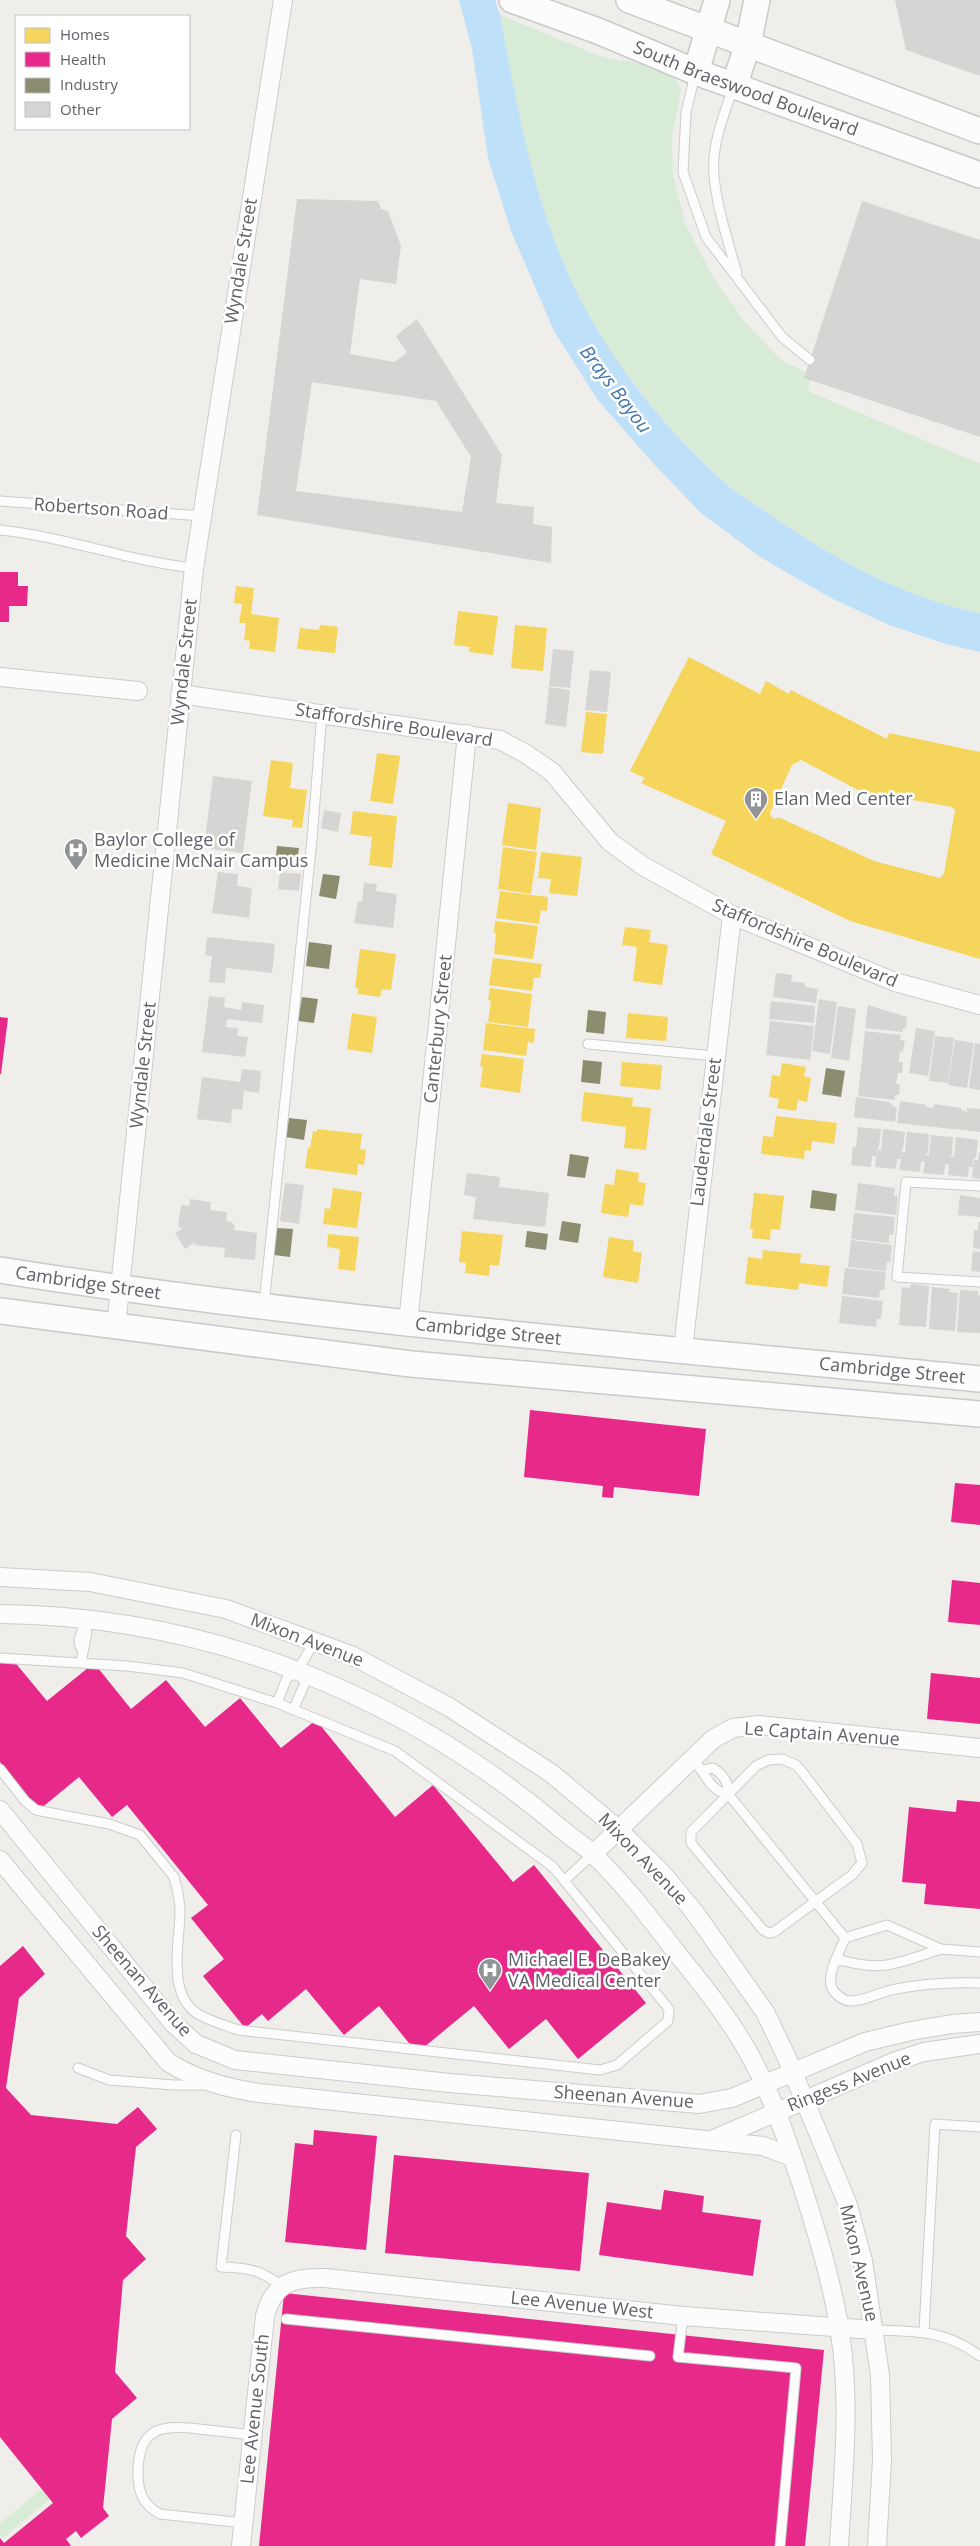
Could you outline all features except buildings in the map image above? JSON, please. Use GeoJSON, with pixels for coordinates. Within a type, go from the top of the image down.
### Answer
{"type":"FeatureCollection","features":[{"type":"Feature","properties":{"kind":"street","name":"Wyndale Street"},"geometry":{"type":"LineString","coordinates":[[116,1327],[194,568],[283,0]]}},
{"type":"Feature","properties":{"kind":"street","name":"South Braeswood Boulevard"},"geometry":{"type":"LineString","coordinates":[[512,0],[598,32],[696,72],[980,175]]}},
{"type":"Feature","properties":{"kind":"street"},"geometry":{"type":"LineString","coordinates":[[629,0],[980,131]]}},
{"type":"Feature","properties":{"kind":"street"},"geometry":{"type":"LineString","coordinates":[[696,72],[718,0]]}},
{"type":"Feature","properties":{"kind":"street"},"geometry":{"type":"LineString","coordinates":[[734,86],[748,44],[757,0]]}},
{"type":"Feature","properties":{"kind":"street"},"geometry":{"type":"LineString","coordinates":[[0,677],[138,691]]}},
{"type":"Feature","properties":{"kind":"street","name":"Staffordshire Boulevard"},"geometry":{"type":"LineString","coordinates":[[180,694],[500,740],[526,754],[552,772],[610,842],[643,866],[732,915],[895,982],[980,1005]]}},
{"type":"Feature","properties":{"kind":"street","name":"Canterbury Street"},"geometry":{"type":"LineString","coordinates":[[408,1324],[467,734]]}},
{"type":"Feature","properties":{"kind":"street","name":"Lauderdale Street"},"geometry":{"type":"LineString","coordinates":[[683,1350],[732,915]]}},
{"type":"Feature","properties":{"kind":"street","name":"Cambridge Street"},"geometry":{"type":"LineString","coordinates":[[0,1270],[121,1289],[408,1324],[980,1379]]}},
{"type":"Feature","properties":{"kind":"street","name":"Cambridge Street"},"geometry":{"type":"LineString","coordinates":[[0,1311],[411,1364],[980,1414]]}},
{"type":"Feature","properties":{"kind":"street","name":"Mixon Avenue"},"geometry":{"type":"LineString","coordinates":[[0,1577],[90,1582],[226,1609],[353,1656],[449,1707],[551,1773],[618,1829],[678,1892],[752,1991],[768,2018],[805,2100],[848,2205],[863,2261],[880,2375],[883,2429],[877,2546]]}},
{"type":"Feature","properties":{"kind":"street","name":"Mixon Avenue"},"geometry":{"type":"LineString","coordinates":[[0,1614],[190,1637],[254,1654],[298,1670],[377,1704],[458,1751],[543,1812],[593,1854],[644,1911],[715,2001],[737,2033],[765,2084],[777,2112],[819,2240],[839,2329],[844,2376],[844,2429],[839,2546]]}},
{"type":"Feature","properties":{"kind":"street","name":"Le Captain Avenue"},"geometry":{"type":"LineString","coordinates":[[593,1854],[618,1829],[698,1765],[725,1730],[749,1726],[980,1748]]}},
{"type":"Feature","properties":{"kind":"street","name":"Sheenan Avenue"},"geometry":{"type":"LineString","coordinates":[[0,1810],[173,2023],[196,2044],[235,2060],[450,2083],[699,2104],[732,2098],[792,2072]]}},
{"type":"Feature","properties":{"kind":"street","name":"Sheenan Avenue"},"geometry":{"type":"LineString","coordinates":[[0,1860],[168,2062],[180,2070],[215,2085],[259,2093],[763,2146],[792,2157]]}},
{"type":"Feature","properties":{"kind":"street","name":"Ringess Avenue"},"geometry":{"type":"LineString","coordinates":[[792,2072],[865,2042],[911,2031],[952,2024],[980,2022]]}},
{"type":"Feature","properties":{"kind":"street","name":"Ringess Avenue"},"geometry":{"type":"LineString","coordinates":[[777,2112],[896,2061],[924,2052],[980,2044]]}},
{"type":"Feature","properties":{"kind":"street"},"geometry":{"type":"LineString","coordinates":[[445,2112],[450,2083]]}},
{"type":"Feature","properties":{"kind":"street","name":"Sheenan Avenue"},"geometry":{"type":"LineString","coordinates":[[711,2140],[777,2112]]}},
{"type":"Feature","properties":{"kind":"street","name":"Lee Avenue West"},"geometry":{"type":"LineString","coordinates":[[286,2284],[309,2277],[325,2278],[682,2316],[839,2329],[874,2330]]}},
{"type":"Feature","properties":{"kind":"street","name":"Lee Avenue South"},"geometry":{"type":"LineString","coordinates":[[241,2546],[265,2316],[273,2295],[286,2284]]}},
{"type":"Feature","properties":{"kind":"lane"},"geometry":{"type":"LineString","coordinates":[[696,72],[686,112],[683,172],[706,237],[782,337],[810,360]]}},
{"type":"Feature","properties":{"kind":"lane"},"geometry":{"type":"LineString","coordinates":[[734,86],[719,129],[714,174],[724,228],[739,278]]}},
{"type":"Feature","properties":{"kind":"lane","name":"Robertson Road"},"geometry":{"type":"LineString","coordinates":[[0,501],[202,516]]}},
{"type":"Feature","properties":{"kind":"lane","name":"Robertson Road"},"geometry":{"type":"LineString","coordinates":[[0,530],[39,534],[154,562],[194,568]]}},
{"type":"Feature","properties":{"kind":"lane"},"geometry":{"type":"LineString","coordinates":[[264,1306],[312,838],[322,713]]}},
{"type":"Feature","properties":{"kind":"lane"},"geometry":{"type":"LineString","coordinates":[[588,1044],[715,1056]]}},
{"type":"Feature","properties":{"kind":"lane"},"geometry":{"type":"LineString","coordinates":[[980,1186],[906,1182],[897,1277],[980,1282]]}},
{"type":"Feature","properties":{"kind":"lane"},"geometry":{"type":"LineString","coordinates":[[81,1663],[82,1650],[78,1644],[80,1631],[84,1623]]}},
{"type":"Feature","properties":{"kind":"lane"},"geometry":{"type":"LineString","coordinates":[[277,1703],[287,1678],[298,1670],[314,1642]]}},
{"type":"Feature","properties":{"kind":"lane"},"geometry":{"type":"LineString","coordinates":[[0,1658],[183,1672],[277,1703],[395,1752],[553,1867],[669,2009],[668,2021],[617,2065],[600,2070],[238,2030],[197,2014],[181,1993],[177,1972],[180,1911],[174,1877],[140,1835],[108,1824],[36,1810],[24,1801],[0,1770]]}},
{"type":"Feature","properties":{"kind":"lane"},"geometry":{"type":"LineString","coordinates":[[293,1710],[305,1684],[298,1670]]}},
{"type":"Feature","properties":{"kind":"lane"},"geometry":{"type":"LineString","coordinates":[[782,1759],[796,1765],[857,1844],[862,1856],[858,1870],[774,1932],[769,1933],[764,1930],[691,1843],[691,1832],[729,1794],[756,1766],[768,1760],[782,1759]]}},
{"type":"Feature","properties":{"kind":"lane"},"geometry":{"type":"LineString","coordinates":[[698,1765],[704,1777],[718,1792],[729,1794]]}},
{"type":"Feature","properties":{"kind":"lane"},"geometry":{"type":"LineString","coordinates":[[698,1765],[713,1768],[728,1781],[729,1794],[845,1938]]}},
{"type":"Feature","properties":{"kind":"lane"},"geometry":{"type":"LineString","coordinates":[[565,1880],[593,1854]]}},
{"type":"Feature","properties":{"kind":"lane"},"geometry":{"type":"LineString","coordinates":[[845,1938],[881,1925],[893,1926],[941,1949]]}},
{"type":"Feature","properties":{"kind":"lane"},"geometry":{"type":"LineString","coordinates":[[845,1938],[831,1985],[835,1994],[842,1999],[852,2001],[896,1989],[964,1982],[980,1983]]}},
{"type":"Feature","properties":{"kind":"lane"},"geometry":{"type":"LineString","coordinates":[[837,1960],[862,1967],[876,1967],[941,1949],[980,1952]]}},
{"type":"Feature","properties":{"kind":"lane"},"geometry":{"type":"LineString","coordinates":[[78,2068],[109,2080],[174,2085],[215,2085]]}},
{"type":"Feature","properties":{"kind":"lane"},"geometry":{"type":"LineString","coordinates":[[924,2331],[935,2124],[980,2127]]}},
{"type":"Feature","properties":{"kind":"lane"},"geometry":{"type":"LineString","coordinates":[[236,2135],[221,2267],[251,2268],[286,2284]]}},
{"type":"Feature","properties":{"kind":"lane"},"geometry":{"type":"LineString","coordinates":[[682,2316],[678,2357],[796,2368],[780,2546]]}},
{"type":"Feature","properties":{"kind":"lane"},"geometry":{"type":"LineString","coordinates":[[286,2319],[650,2356]]}},
{"type":"Feature","properties":{"kind":"lane"},"geometry":{"type":"LineString","coordinates":[[874,2330],[924,2331],[951,2339],[980,2356]]}},
{"type":"Feature","properties":{"kind":"lane"},"geometry":{"type":"LineString","coordinates":[[244,2523],[160,2514],[150,2508],[142,2499],[138,2472],[141,2453],[147,2437],[164,2427],[253,2435]]}},
{"type":"Feature","properties":{"kind":"green space"},"geometry":{"type":"Polygon","coordinates":[[[500,15],[597,55],[620,61],[628,60],[675,77],[681,90],[672,137],[673,174],[685,224],[716,282],[745,322],[780,359],[811,375],[808,391],[980,464],[980,613],[951,606],[896,587],[818,546],[725,483],[674,432],[650,404],[606,344],[571,280],[557,247],[530,161],[500,15]]]}},
{"type":"Feature","properties":{"kind":"green space"},"geometry":{"type":"Polygon","coordinates":[[[42,2489],[50,2499],[3,2538],[0,2535],[0,2523],[42,2489]]]}},
{"type":"Feature","properties":{"kind":"water","name":"Brays Bayou"},"geometry":{"type":"Polygon","coordinates":[[[459,0],[495,0],[500,15],[530,161],[557,247],[571,280],[606,344],[650,404],[674,432],[725,483],[818,546],[896,587],[951,606],[980,613],[980,652],[946,644],[889,625],[829,597],[762,558],[702,514],[652,462],[597,399],[554,331],[511,231],[488,158],[472,48],[459,0]]]}},
{"type":"Feature","properties":{"kind":"place","name":"Elan Med Center"},"geometry":{"type":"Point","coordinates":[756,820]}},
{"type":"Feature","properties":{"kind":"place","name":"Baylor College of Medicine McNair Campus"},"geometry":{"type":"Point","coordinates":[76,871]}},
{"type":"Feature","properties":{"kind":"place","name":"Michael E. DeBakey VA Medical Center"},"geometry":{"type":"Point","coordinates":[490,1991]}}]}
